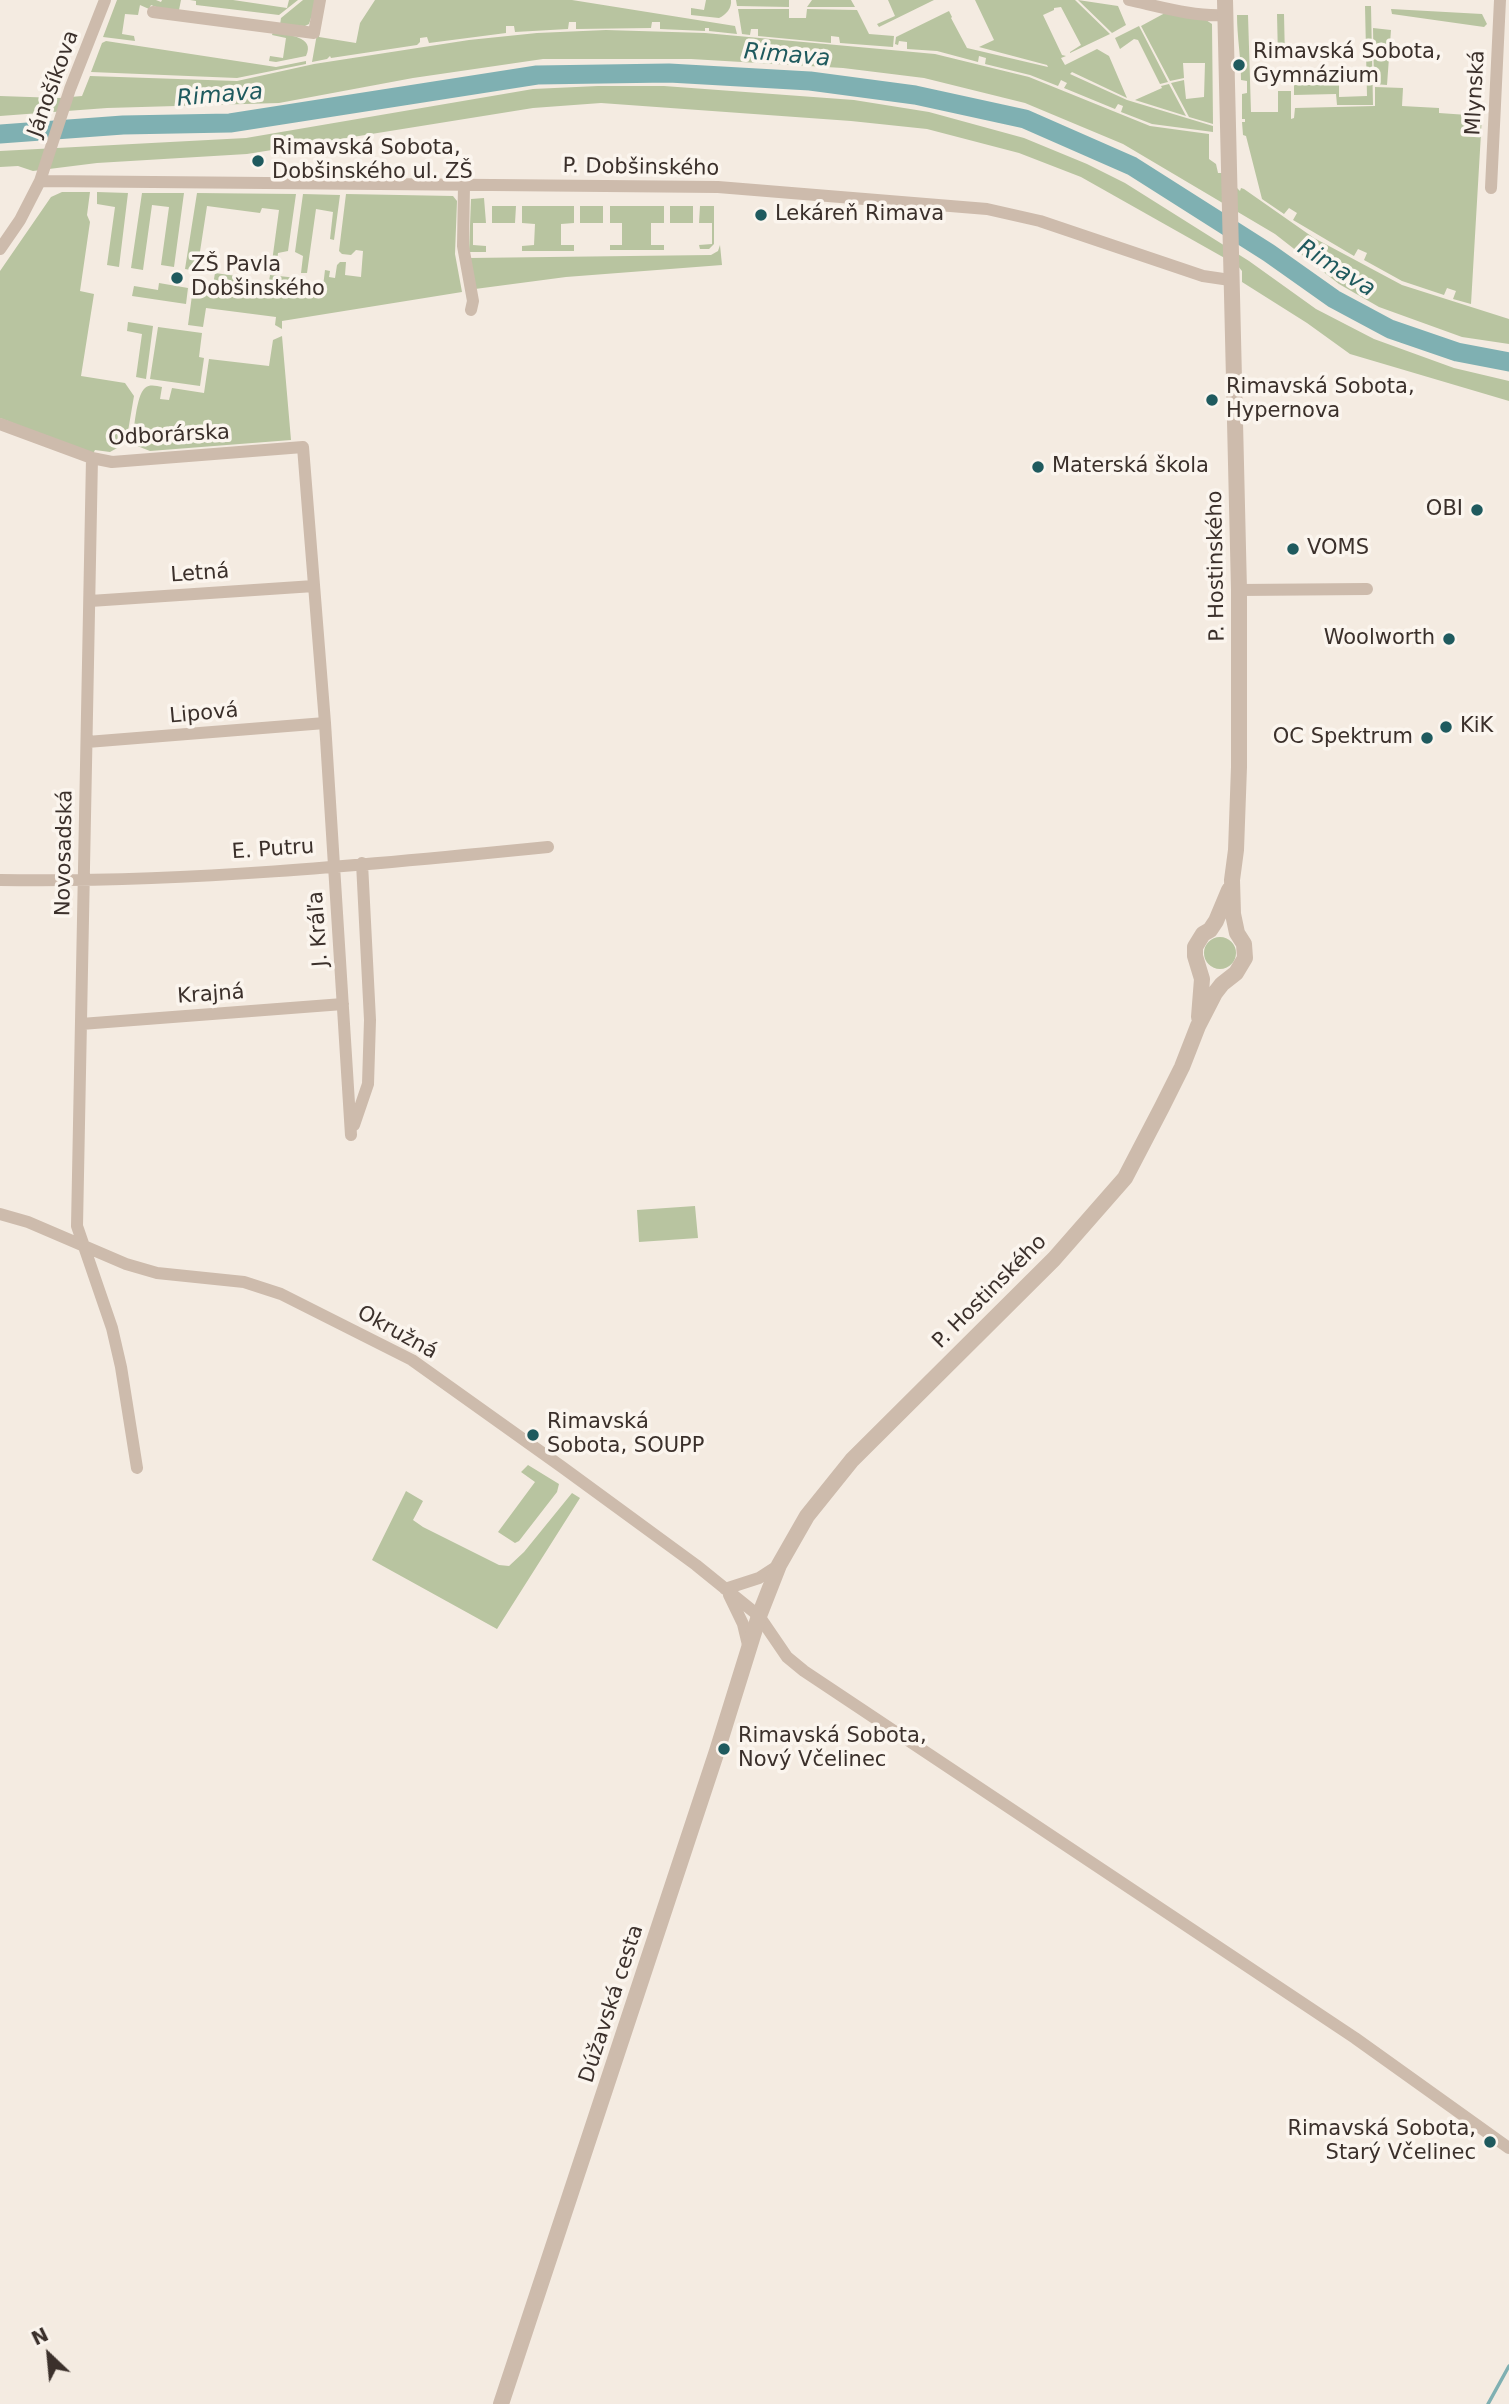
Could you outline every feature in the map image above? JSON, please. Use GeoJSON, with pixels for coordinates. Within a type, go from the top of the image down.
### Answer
{"type":"FeatureCollection","features":[{"type":"Feature","properties":{"kind":"street","name":"Jánošíkova"},"geometry":{"type":"LineString","coordinates":[[0,249],[20,220],[40,181],[68,96],[105,0]]}},
{"type":"Feature","properties":{"kind":"street"},"geometry":{"type":"LineString","coordinates":[[153,12],[314,33],[320,0]]}},
{"type":"Feature","properties":{"kind":"street"},"geometry":{"type":"LineString","coordinates":[[1129,0],[1213,16],[1226,8]]}},
{"type":"Feature","properties":{"kind":"street","name":"Mlynská"},"geometry":{"type":"LineString","coordinates":[[1491,188],[1500,0]]}},
{"type":"Feature","properties":{"kind":"street","name":"P. Hostinského"},"geometry":{"type":"LineString","coordinates":[[759,1616],[779,1565],[807,1516],[852,1460],[1054,1259],[1125,1178],[1182,1067],[1215,993],[1236,973],[1245,958],[1244,944],[1234,924],[1232,880],[1236,850],[1239,767],[1239,590],[1226,8]]}},
{"type":"Feature","properties":{"kind":"street","name":"P. Dobšinského"},"geometry":{"type":"LineString","coordinates":[[40,181],[718,187],[987,209],[1040,221],[1203,276],[1230,275]]}},
{"type":"Feature","properties":{"kind":"street"},"geometry":{"type":"LineString","coordinates":[[464,185],[463,246],[473,301],[471,310]]}},
{"type":"Feature","properties":{"kind":"street","name":"Odborárska"},"geometry":{"type":"LineString","coordinates":[[0,424],[92,458],[112,462],[303,447]]}},
{"type":"Feature","properties":{"kind":"street","name":"J. Kráľa"},"geometry":{"type":"LineString","coordinates":[[303,447],[335,866],[351,1135],[368,1084],[370,1020],[362,863]]}},
{"type":"Feature","properties":{"kind":"street","name":"Novosadská"},"geometry":{"type":"LineString","coordinates":[[92,458],[77,1226],[112,1328],[121,1367],[136,1468]]}},
{"type":"Feature","properties":{"kind":"street","name":"Letná"},"geometry":{"type":"LineString","coordinates":[[90,601],[314,586]]}},
{"type":"Feature","properties":{"kind":"street"},"geometry":{"type":"LineString","coordinates":[[1239,590],[1367,589]]}},
{"type":"Feature","properties":{"kind":"street","name":"Lipová"},"geometry":{"type":"LineString","coordinates":[[87,742],[325,723]]}},
{"type":"Feature","properties":{"kind":"street","name":"E. Putru"},"geometry":{"type":"LineString","coordinates":[[0,880],[84,881],[335,866],[548,847]]}},
{"type":"Feature","properties":{"kind":"street","name":"P. Hostinského"},"geometry":{"type":"LineString","coordinates":[[1198,1026],[1202,990],[1195,947],[1220,912],[1232,880]]}},
{"type":"Feature","properties":{"kind":"street"},"geometry":{"type":"LineString","coordinates":[[1210,929],[1225,928],[1237,933]]}},
{"type":"Feature","properties":{"kind":"street"},"geometry":{"type":"LineString","coordinates":[[1200,969],[1214,978],[1229,977]]}},
{"type":"Feature","properties":{"kind":"street","name":"Krajná"},"geometry":{"type":"LineString","coordinates":[[81,1024],[343,1004]]}},
{"type":"Feature","properties":{"kind":"street","name":"Okružná"},"geometry":{"type":"LineString","coordinates":[[0,1214],[28,1222],[85,1248],[157,1273],[244,1282],[281,1294],[379,1342],[432,1374],[562,1466],[725,1589],[759,1616],[787,1657],[824,1685],[1354,2038],[1509,2148]]}},
{"type":"Feature","properties":{"kind":"street"},"geometry":{"type":"LineString","coordinates":[[725,1589],[759,1578],[779,1565]]}},
{"type":"Feature","properties":{"kind":"street","name":"Okružná"},"geometry":{"type":"LineString","coordinates":[[725,1589],[743,1624],[749,1649]]}},
{"type":"Feature","properties":{"kind":"street","name":"Dúžavská cesta"},"geometry":{"type":"LineString","coordinates":[[502,2404],[759,1616]]}},
{"type":"Feature","properties":{"kind":"green space"},"geometry":{"type":"Polygon","coordinates":[[[117,0],[181,0],[179,10],[174,14],[151,5],[149,9],[140,5],[138,15],[125,14],[122,34],[134,36],[135,41],[103,37],[117,0]]]}},
{"type":"Feature","properties":{"kind":"green space"},"geometry":{"type":"Polygon","coordinates":[[[190,0],[233,0],[287,8],[289,0],[298,0],[279,15],[196,5],[196,1],[190,0]]]}},
{"type":"Feature","properties":{"kind":"green space"},"geometry":{"type":"Polygon","coordinates":[[[303,0],[317,0],[309,24],[280,25],[281,18],[303,0]]]}},
{"type":"Feature","properties":{"kind":"green space"},"geometry":{"type":"Polygon","coordinates":[[[323,0],[319,37],[356,43],[360,23],[375,0],[572,0],[735,26],[737,34],[709,31],[709,28],[705,28],[705,31],[660,29],[660,22],[652,22],[651,28],[576,29],[576,22],[569,22],[568,29],[515,32],[514,26],[506,26],[506,33],[429,43],[427,37],[420,38],[417,45],[331,58],[330,56],[312,62],[323,0]]]}},
{"type":"Feature","properties":{"kind":"green space"},"geometry":{"type":"Polygon","coordinates":[[[706,0],[731,0],[731,3],[728,11],[719,18],[691,15],[691,8],[704,10],[706,0]]]}},
{"type":"Feature","properties":{"kind":"green space"},"geometry":{"type":"Polygon","coordinates":[[[736,0],[789,0],[789,7],[737,6],[736,0]]]}},
{"type":"Feature","properties":{"kind":"green space"},"geometry":{"type":"Polygon","coordinates":[[[812,0],[851,0],[855,7],[807,7],[812,0]]]}},
{"type":"Feature","properties":{"kind":"green space"},"geometry":{"type":"Polygon","coordinates":[[[888,0],[934,0],[879,27],[877,24],[895,16],[888,0]]]}},
{"type":"Feature","properties":{"kind":"green space"},"geometry":{"type":"Polygon","coordinates":[[[975,0],[1075,0],[1110,34],[1070,53],[1081,45],[1061,7],[1054,8],[1043,15],[1062,55],[1066,56],[1061,58],[1065,65],[1097,49],[1109,56],[1127,98],[1072,72],[1070,74],[1127,100],[1213,126],[1213,132],[1152,124],[1121,112],[1123,106],[1118,104],[1115,109],[1064,88],[1067,83],[1061,80],[1058,86],[1030,75],[985,64],[986,58],[979,56],[978,62],[937,51],[907,49],[907,42],[899,41],[898,45],[895,44],[896,37],[949,11],[967,48],[1048,67],[979,47],[994,40],[975,0]]]}},
{"type":"Feature","properties":{"kind":"green space"},"geometry":{"type":"Polygon","coordinates":[[[1078,0],[1118,6],[1126,25],[1112,33],[1078,0]]]}},
{"type":"Feature","properties":{"kind":"green space"},"geometry":{"type":"Polygon","coordinates":[[[1365,6],[1371,6],[1373,105],[1337,105],[1336,94],[1294,95],[1294,85],[1339,85],[1339,97],[1367,96],[1365,6]]]}},
{"type":"Feature","properties":{"kind":"green space"},"geometry":{"type":"Polygon","coordinates":[[[738,9],[789,9],[789,18],[806,18],[807,9],[857,10],[869,34],[894,36],[893,47],[840,43],[839,37],[831,36],[831,43],[758,36],[758,29],[751,29],[750,35],[742,34],[738,9]]]}},
{"type":"Feature","properties":{"kind":"green space"},"geometry":{"type":"Polygon","coordinates":[[[1391,9],[1482,14],[1487,24],[1484,27],[1392,14],[1391,9]]]}},
{"type":"Feature","properties":{"kind":"green space"},"geometry":{"type":"Polygon","coordinates":[[[1165,13],[1206,20],[1212,24],[1213,124],[1189,117],[1171,83],[1184,80],[1186,99],[1204,97],[1205,63],[1183,63],[1184,78],[1170,81],[1141,26],[1165,13]]]}},
{"type":"Feature","properties":{"kind":"green space"},"geometry":{"type":"Polygon","coordinates":[[[1277,14],[1284,14],[1285,59],[1278,58],[1277,14]]]}},
{"type":"Feature","properties":{"kind":"green space"},"geometry":{"type":"Polygon","coordinates":[[[1237,15],[1248,15],[1251,112],[1278,112],[1278,91],[1291,91],[1291,119],[1294,118],[1295,108],[1375,106],[1375,87],[1403,88],[1402,106],[1439,108],[1439,113],[1482,116],[1471,304],[1453,299],[1456,291],[1447,288],[1444,295],[1402,281],[1364,260],[1367,253],[1358,249],[1354,256],[1293,220],[1297,213],[1289,208],[1284,214],[1262,199],[1246,136],[1243,135],[1242,122],[1245,122],[1245,119],[1242,119],[1242,94],[1247,93],[1247,81],[1241,80],[1237,15]]]}},
{"type":"Feature","properties":{"kind":"green space"},"geometry":{"type":"Polygon","coordinates":[[[1139,26],[1168,82],[1160,84],[1138,40],[1134,39],[1120,49],[1115,38],[1139,26]]]}},
{"type":"Feature","properties":{"kind":"green space"},"geometry":{"type":"Polygon","coordinates":[[[1373,28],[1391,30],[1387,85],[1374,84],[1373,28]]]}},
{"type":"Feature","properties":{"kind":"green space"},"geometry":{"type":"Polygon","coordinates":[[[606,30],[705,33],[935,54],[1029,77],[1150,126],[1209,134],[1209,159],[1216,164],[1218,173],[1222,173],[1240,191],[1241,188],[1244,189],[1314,238],[1402,285],[1509,319],[1509,344],[1462,337],[1379,307],[1339,284],[1275,234],[1123,144],[1025,103],[924,78],[843,68],[691,59],[543,59],[413,78],[279,103],[107,108],[0,116],[0,96],[82,96],[90,76],[237,81],[314,64],[469,40],[606,30]]]}},
{"type":"Feature","properties":{"kind":"green space"},"geometry":{"type":"Polygon","coordinates":[[[273,32],[304,40],[308,49],[306,56],[269,61],[270,56],[283,58],[286,38],[272,35],[273,32]]]}},
{"type":"Feature","properties":{"kind":"green space"},"geometry":{"type":"Polygon","coordinates":[[[106,41],[276,67],[306,61],[306,64],[237,78],[91,72],[102,43],[106,41]]]}},
{"type":"Feature","properties":{"kind":"green space"},"geometry":{"type":"Polygon","coordinates":[[[1169,84],[1186,116],[1135,100],[1162,88],[1161,86],[1169,84]]]}},
{"type":"Feature","properties":{"kind":"green space"},"geometry":{"type":"Polygon","coordinates":[[[664,86],[854,100],[929,112],[1024,138],[1125,183],[1249,261],[1316,309],[1374,339],[1454,368],[1509,381],[1509,401],[1350,354],[1242,282],[1242,271],[1237,265],[1081,177],[1019,153],[927,129],[601,103],[533,108],[247,154],[97,163],[33,171],[18,166],[0,167],[0,151],[246,138],[533,89],[664,86]]]}},
{"type":"Feature","properties":{"kind":"green space"},"geometry":{"type":"Polygon","coordinates":[[[62,192],[90,192],[87,215],[90,222],[80,291],[94,294],[81,376],[125,383],[134,396],[126,443],[110,452],[95,450],[93,454],[0,418],[0,271],[51,197],[62,192]]]}},
{"type":"Feature","properties":{"kind":"green space"},"geometry":{"type":"Polygon","coordinates":[[[97,192],[128,193],[119,267],[107,265],[115,207],[97,204],[97,192]]]}},
{"type":"Feature","properties":{"kind":"green space"},"geometry":{"type":"Polygon","coordinates":[[[142,193],[184,193],[174,267],[161,265],[169,207],[152,205],[143,270],[131,268],[142,193]]]}},
{"type":"Feature","properties":{"kind":"green space"},"geometry":{"type":"Polygon","coordinates":[[[197,193],[296,194],[288,251],[278,253],[276,270],[271,269],[279,210],[262,208],[260,213],[207,206],[197,271],[185,269],[197,193]]]}},
{"type":"Feature","properties":{"kind":"green space"},"geometry":{"type":"Polygon","coordinates":[[[303,194],[340,195],[334,240],[330,239],[333,212],[316,209],[307,273],[301,273],[303,256],[295,252],[303,194]]]}},
{"type":"Feature","properties":{"kind":"green space"},"geometry":{"type":"Polygon","coordinates":[[[346,194],[453,196],[457,201],[455,254],[462,292],[282,321],[282,329],[275,325],[276,317],[206,308],[203,327],[188,325],[193,288],[212,291],[215,273],[251,278],[250,291],[267,293],[270,275],[306,279],[304,292],[322,295],[325,270],[330,271],[329,277],[335,278],[340,262],[346,262],[345,275],[361,277],[363,251],[356,250],[351,255],[339,251],[346,194]]]}},
{"type":"Feature","properties":{"kind":"green space"},"geometry":{"type":"Polygon","coordinates":[[[484,198],[486,223],[473,223],[473,245],[486,246],[486,252],[469,252],[471,199],[484,198]]]}},
{"type":"Feature","properties":{"kind":"green space"},"geometry":{"type":"Polygon","coordinates":[[[492,206],[516,206],[515,223],[492,223],[492,206]]]}},
{"type":"Feature","properties":{"kind":"green space"},"geometry":{"type":"Polygon","coordinates":[[[522,206],[574,206],[574,223],[561,224],[561,245],[574,245],[574,251],[522,251],[522,246],[534,245],[535,224],[522,223],[522,206]]]}},
{"type":"Feature","properties":{"kind":"green space"},"geometry":{"type":"Polygon","coordinates":[[[580,206],[603,206],[603,223],[580,223],[580,206]]]}},
{"type":"Feature","properties":{"kind":"green space"},"geometry":{"type":"Polygon","coordinates":[[[610,206],[664,206],[664,223],[651,223],[651,245],[664,245],[664,250],[610,250],[610,245],[622,245],[622,223],[610,223],[610,206]]]}},
{"type":"Feature","properties":{"kind":"green space"},"geometry":{"type":"Polygon","coordinates":[[[670,206],[693,206],[693,223],[670,223],[670,206]]]}},
{"type":"Feature","properties":{"kind":"green space"},"geometry":{"type":"Polygon","coordinates":[[[700,206],[714,206],[714,244],[709,249],[700,249],[699,245],[712,244],[712,223],[699,223],[700,206]]]}},
{"type":"Feature","properties":{"kind":"green space"},"geometry":{"type":"Polygon","coordinates":[[[720,245],[722,265],[566,277],[475,289],[469,258],[711,255],[718,251],[720,245]]]}},
{"type":"Feature","properties":{"kind":"green space"},"geometry":{"type":"Polygon","coordinates":[[[159,283],[188,288],[186,304],[132,296],[134,286],[158,290],[159,283]]]}},
{"type":"Feature","properties":{"kind":"green space"},"geometry":{"type":"Polygon","coordinates":[[[128,322],[153,326],[146,379],[136,377],[142,334],[127,331],[128,322]]]}},
{"type":"Feature","properties":{"kind":"green space"},"geometry":{"type":"Polygon","coordinates":[[[158,327],[202,333],[199,357],[204,358],[200,386],[150,379],[158,327]]]}},
{"type":"Feature","properties":{"kind":"green space"},"geometry":{"type":"Polygon","coordinates":[[[282,336],[291,440],[150,451],[132,444],[137,406],[145,388],[162,387],[160,399],[169,400],[172,388],[204,393],[209,359],[269,366],[273,340],[282,336]]]}},
{"type":"Feature","properties":{"kind":"green space"},"geometry":{"type":"Polygon","coordinates":[[[1220,937],[1232,941],[1236,953],[1232,965],[1220,969],[1208,965],[1204,953],[1208,941],[1220,937]]]}},
{"type":"Feature","properties":{"kind":"green space"},"geometry":{"type":"Polygon","coordinates":[[[695,1206],[698,1238],[639,1242],[637,1210],[695,1206]]]}},
{"type":"Feature","properties":{"kind":"green space"},"geometry":{"type":"Polygon","coordinates":[[[528,1465],[559,1484],[557,1492],[515,1543],[498,1532],[535,1482],[521,1472],[528,1465]]]}},
{"type":"Feature","properties":{"kind":"green space"},"geometry":{"type":"Polygon","coordinates":[[[406,1491],[423,1501],[413,1520],[499,1565],[509,1566],[524,1552],[572,1493],[580,1498],[497,1629],[372,1560],[406,1491]]]}},
{"type":"Feature","properties":{"kind":"waterway","name":"Rimava"},"geometry":{"type":"LineString","coordinates":[[0,134],[123,125],[230,123],[537,75],[669,73],[810,81],[915,95],[1025,119],[1132,166],[1269,253],[1334,299],[1390,329],[1457,352],[1509,362]]}},
{"type":"Feature","properties":{"kind":"waterway"},"geometry":{"type":"LineString","coordinates":[[1488,2404],[1509,2366]]}},
{"type":"Feature","properties":{"kind":"place","name":"Rimavská Sobota, Gymnázium"},"geometry":{"type":"Point","coordinates":[1239,65]}},
{"type":"Feature","properties":{"kind":"place","name":"Rimavská Sobota, Dobšinského ul. ZŠ"},"geometry":{"type":"Point","coordinates":[258,161]}},
{"type":"Feature","properties":{"kind":"place","name":"Lekáreň Rimava"},"geometry":{"type":"Point","coordinates":[761,215]}},
{"type":"Feature","properties":{"kind":"place","name":"ZŠ Pavla Dobšinského"},"geometry":{"type":"Point","coordinates":[177,278]}},
{"type":"Feature","properties":{"kind":"place","name":"Rimavská Sobota, Hypernova"},"geometry":{"type":"Point","coordinates":[1212,400]}},
{"type":"Feature","properties":{"kind":"place","name":"Materská škola"},"geometry":{"type":"Point","coordinates":[1038,467]}},
{"type":"Feature","properties":{"kind":"place","name":"OBI"},"geometry":{"type":"Point","coordinates":[1477,510]}},
{"type":"Feature","properties":{"kind":"place","name":"VOMS"},"geometry":{"type":"Point","coordinates":[1293,549]}},
{"type":"Feature","properties":{"kind":"place","name":"Woolworth"},"geometry":{"type":"Point","coordinates":[1449,639]}},
{"type":"Feature","properties":{"kind":"place","name":"KiK"},"geometry":{"type":"Point","coordinates":[1446,727]}},
{"type":"Feature","properties":{"kind":"place","name":"OC Spektrum"},"geometry":{"type":"Point","coordinates":[1427,738]}},
{"type":"Feature","properties":{"kind":"place","name":"Rimavská Sobota, SOUPP"},"geometry":{"type":"Point","coordinates":[533,1435]}},
{"type":"Feature","properties":{"kind":"place","name":"Rimavská Sobota, Nový Včelinec"},"geometry":{"type":"Point","coordinates":[724,1749]}},
{"type":"Feature","properties":{"kind":"place","name":"Rimavská Sobota, Starý Včelinec"},"geometry":{"type":"Point","coordinates":[1490,2142]}}]}
